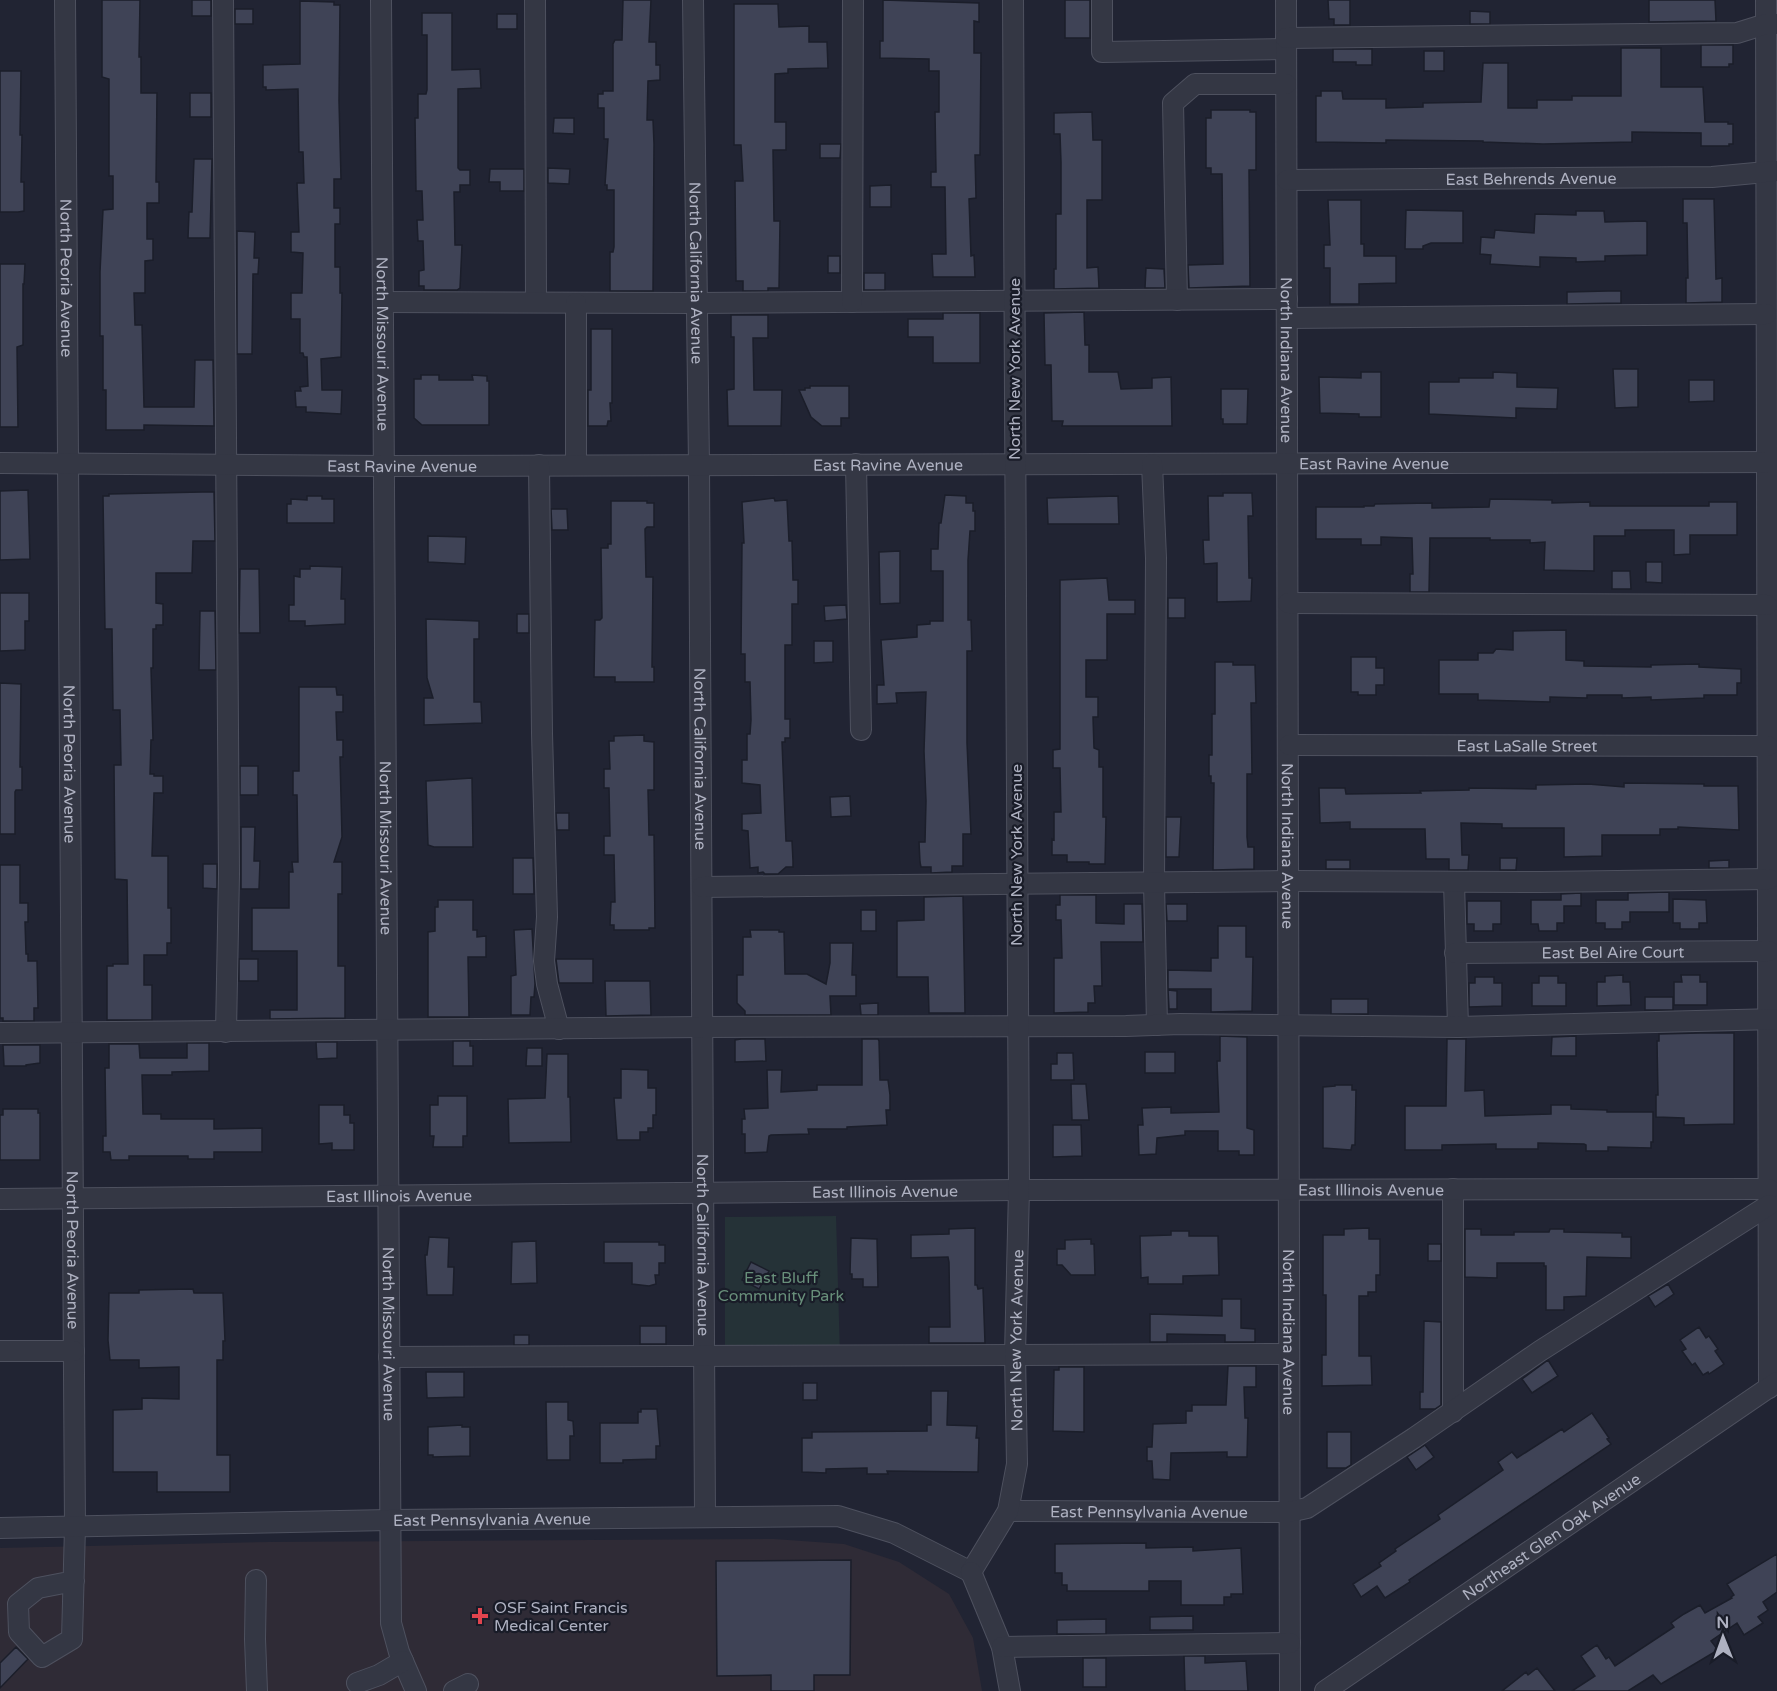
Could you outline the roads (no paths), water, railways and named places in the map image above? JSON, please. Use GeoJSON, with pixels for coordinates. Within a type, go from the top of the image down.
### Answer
{"type":"FeatureCollection","features":[{"type":"Feature","properties":{"kind":"street","name":"North Peoria Avenue"},"geometry":{"type":"LineString","coordinates":[[65,0],[74,1581]]}},
{"type":"Feature","properties":{"kind":"street"},"geometry":{"type":"LineString","coordinates":[[223,0],[229,874],[226,1032]]}},
{"type":"Feature","properties":{"kind":"street","name":"North Missouri Avenue"},"geometry":{"type":"LineString","coordinates":[[381,0],[391,1623],[394,1638],[416,1691]]}},
{"type":"Feature","properties":{"kind":"street"},"geometry":{"type":"LineString","coordinates":[[535,0],[536,302]]}},
{"type":"Feature","properties":{"kind":"street","name":"North California Avenue"},"geometry":{"type":"LineString","coordinates":[[693,0],[699,465],[705,1517]]}},
{"type":"Feature","properties":{"kind":"street"},"geometry":{"type":"LineString","coordinates":[[852,302],[853,0]]}},
{"type":"Feature","properties":{"kind":"street","name":"North New York Avenue"},"geometry":{"type":"LineString","coordinates":[[971,1572],[1008,1511],[1017,1464],[1015,1354],[1019,1190],[1013,0]]}},
{"type":"Feature","properties":{"kind":"street"},"geometry":{"type":"LineString","coordinates":[[1102,0],[1102,52],[1286,43],[1737,33],[1771,24]]}},
{"type":"Feature","properties":{"kind":"street","name":"North Indiana Avenue"},"geometry":{"type":"LineString","coordinates":[[1286,0],[1290,1691]]}},
{"type":"Feature","properties":{"kind":"street"},"geometry":{"type":"LineString","coordinates":[[1766,0],[1771,24],[1772,290],[1766,314],[1772,462],[1767,605],[1769,951],[1773,1019],[1769,1258],[1773,1385]]}},
{"type":"Feature","properties":{"kind":"street"},"geometry":{"type":"LineString","coordinates":[[1177,300],[1173,103],[1195,84],[1286,84]]}},
{"type":"Feature","properties":{"kind":"street","name":"East Behrends Avenue"},"geometry":{"type":"LineString","coordinates":[[1287,180],[1712,177],[1771,171]]}},
{"type":"Feature","properties":{"kind":"street"},"geometry":{"type":"LineString","coordinates":[[383,302],[1177,300],[1287,309],[1766,314]]}},
{"type":"Feature","properties":{"kind":"street"},"geometry":{"type":"LineString","coordinates":[[576,303],[576,465]]}},
{"type":"Feature","properties":{"kind":"street","name":"East Ravine Avenue"},"geometry":{"type":"LineString","coordinates":[[0,463],[384,466],[1772,462]]}},
{"type":"Feature","properties":{"kind":"street"},"geometry":{"type":"LineString","coordinates":[[856,464],[861,730]]}},
{"type":"Feature","properties":{"kind":"street"},"geometry":{"type":"LineString","coordinates":[[1152,464],[1156,558],[1154,882],[1158,1025]]}},
{"type":"Feature","properties":{"kind":"street"},"geometry":{"type":"LineString","coordinates":[[539,465],[547,917],[544,962],[547,984],[560,1029]]}},
{"type":"Feature","properties":{"kind":"street"},"geometry":{"type":"LineString","coordinates":[[1288,603],[1767,605]]}},
{"type":"Feature","properties":{"kind":"street","name":"East LaSalle Street"},"geometry":{"type":"LineString","coordinates":[[1289,745],[1768,746]]}},
{"type":"Feature","properties":{"kind":"street"},"geometry":{"type":"LineString","coordinates":[[702,887],[1768,879]]}},
{"type":"Feature","properties":{"kind":"street"},"geometry":{"type":"LineString","coordinates":[[1454,882],[1458,1027]]}},
{"type":"Feature","properties":{"kind":"street","name":"East Bel Aire Court"},"geometry":{"type":"LineString","coordinates":[[1455,953],[1769,951]]}},
{"type":"Feature","properties":{"kind":"street"},"geometry":{"type":"LineString","coordinates":[[0,1033],[1158,1025],[1458,1027],[1773,1019]]}},
{"type":"Feature","properties":{"kind":"street","name":"East Illinois Avenue"},"geometry":{"type":"LineString","coordinates":[[0,1199],[1290,1189],[1453,1189],[1769,1197]]}},
{"type":"Feature","properties":{"kind":"street"},"geometry":{"type":"LineString","coordinates":[[1453,1189],[1453,1412]]}},
{"type":"Feature","properties":{"kind":"street"},"geometry":{"type":"LineString","coordinates":[[1289,1512],[1307,1508],[1453,1412],[1769,1197]]}},
{"type":"Feature","properties":{"kind":"street"},"geometry":{"type":"LineString","coordinates":[[1769,1258],[1777,1315]]}},
{"type":"Feature","properties":{"kind":"street"},"geometry":{"type":"LineString","coordinates":[[0,1351],[74,1351]]}},
{"type":"Feature","properties":{"kind":"street"},"geometry":{"type":"LineString","coordinates":[[389,1356],[1289,1354]]}},
{"type":"Feature","properties":{"kind":"street","name":"Northeast Glen Oak Avenue"},"geometry":{"type":"LineString","coordinates":[[1325,1691],[1773,1385]]}},
{"type":"Feature","properties":{"kind":"street","name":"East Pennsylvania Avenue"},"geometry":{"type":"LineString","coordinates":[[1008,1511],[1289,1512]]}},
{"type":"Feature","properties":{"kind":"street","name":"East Pennsylvania Avenue"},"geometry":{"type":"LineString","coordinates":[[0,1528],[389,1520],[838,1516],[894,1533],[971,1572]]}},
{"type":"Feature","properties":{"kind":"street"},"geometry":{"type":"LineString","coordinates":[[971,1572],[1002,1647],[1010,1691]]}},
{"type":"Feature","properties":{"kind":"street"},"geometry":{"type":"LineString","coordinates":[[256,1580],[257,1691]]}},
{"type":"Feature","properties":{"kind":"street"},"geometry":{"type":"LineString","coordinates":[[1002,1647],[1290,1642]]}},
{"type":"Feature","properties":{"kind":"street"},"geometry":{"type":"LineString","coordinates":[[357,1683],[380,1675],[403,1662]]}},
{"type":"Feature","properties":{"kind":"place","name":"OSF Saint Francis Medical Center"},"geometry":{"type":"Point","coordinates":[480,1616]}},
{"type":"Feature","properties":{"kind":"park label","name":"East Bluff Community Park"},"geometry":{"type":"Point","coordinates":[781,1286]}}]}
